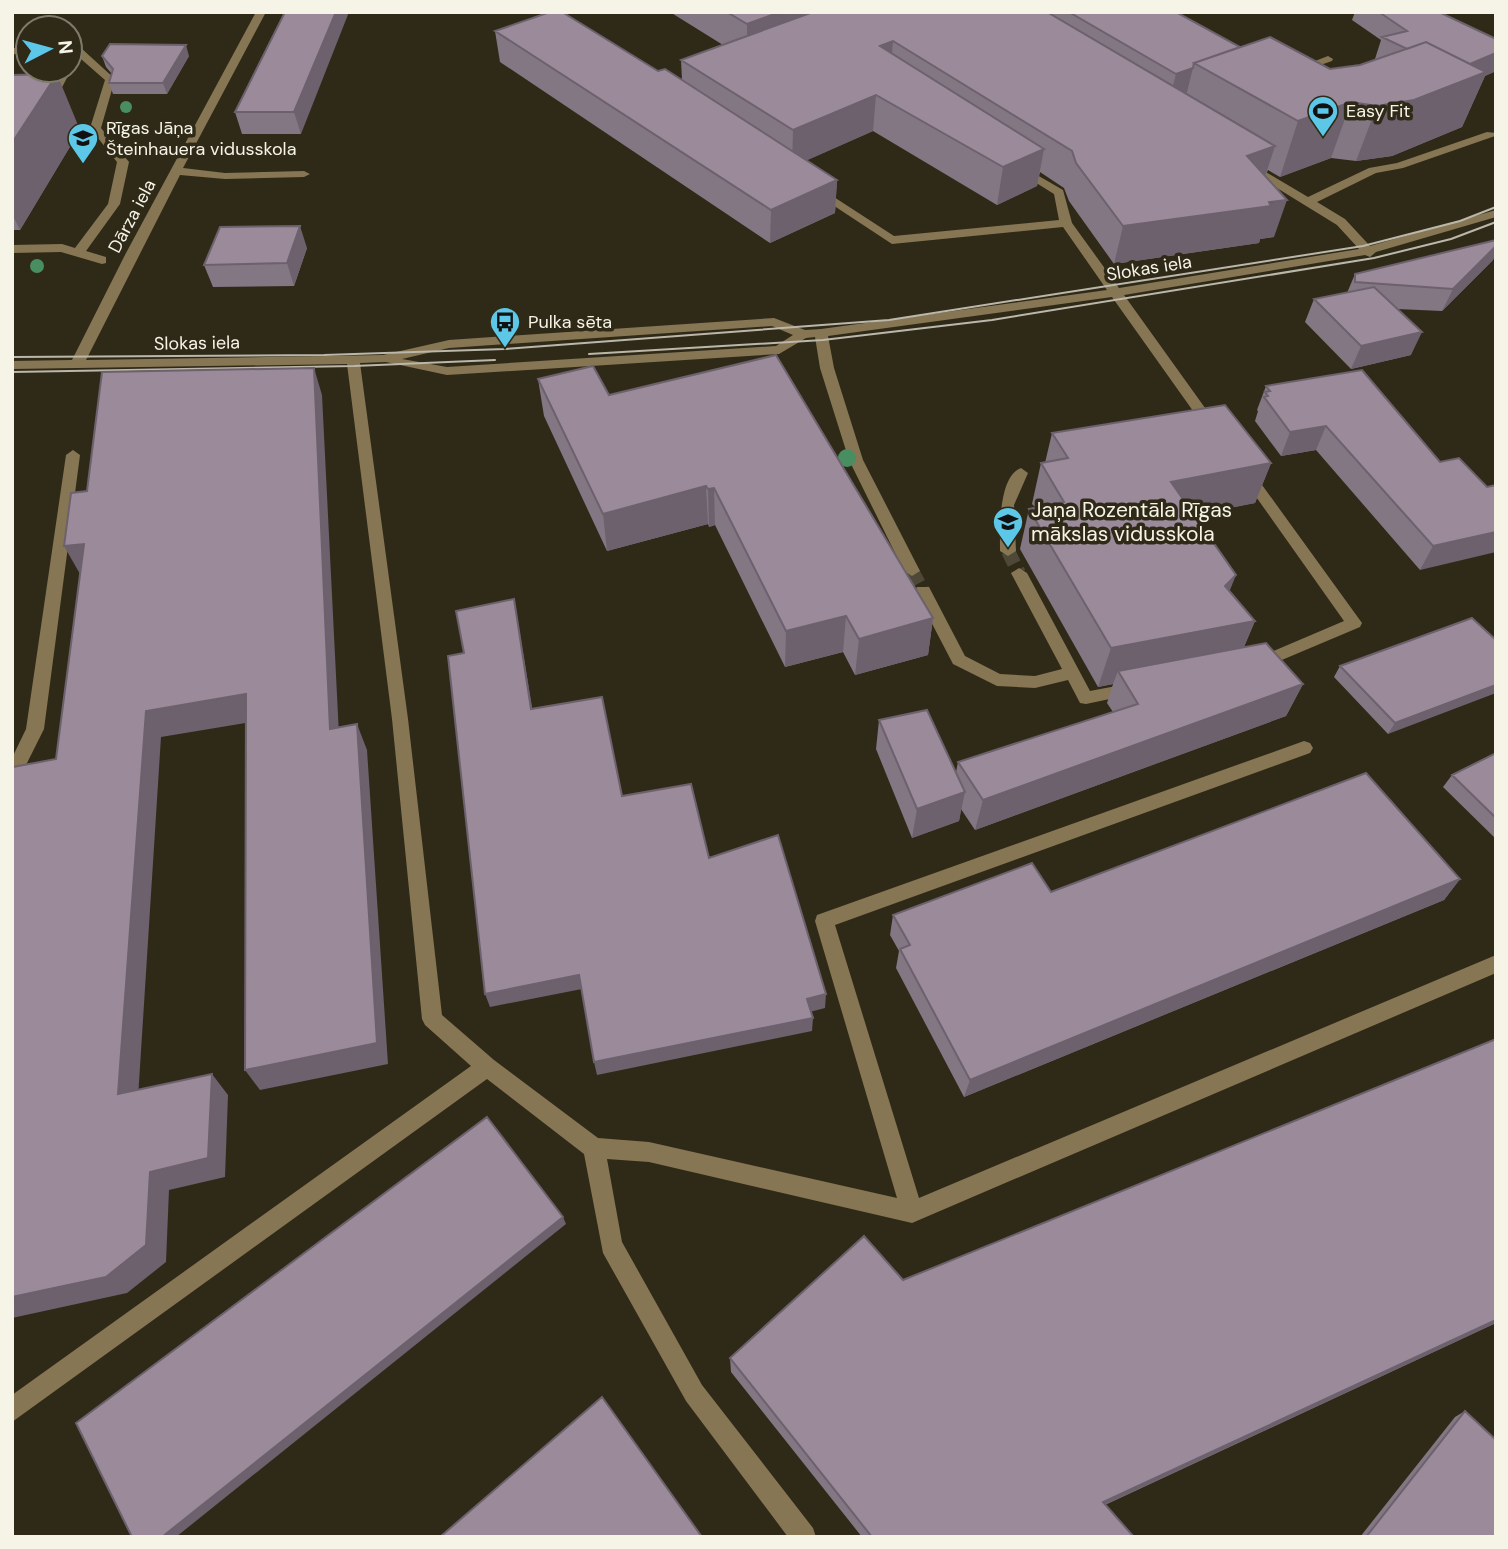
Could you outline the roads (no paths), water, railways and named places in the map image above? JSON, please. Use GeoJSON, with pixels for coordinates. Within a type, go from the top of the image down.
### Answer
{"type":"FeatureCollection","features":[{"type":"Feature","properties":{"kind":"street","name":"Dārza iela"},"geometry":{"type":"LineString","coordinates":[[77,364],[176,170],[261,12]]}},
{"type":"Feature","properties":{"kind":"street"},"geometry":{"type":"LineString","coordinates":[[78,253],[114,204],[123,162],[95,128],[110,79],[84,59]]}},
{"type":"Feature","properties":{"kind":"street"},"geometry":{"type":"LineString","coordinates":[[1281,76],[1328,59]]}},
{"type":"Feature","properties":{"kind":"street"},"geometry":{"type":"LineString","coordinates":[[47,107],[59,84]]}},
{"type":"Feature","properties":{"kind":"street"},"geometry":{"type":"LineString","coordinates":[[1308,202],[1373,170],[1408,163],[1491,134]]}},
{"type":"Feature","properties":{"kind":"street"},"geometry":{"type":"LineString","coordinates":[[1231,156],[1341,222],[1370,253]]}},
{"type":"Feature","properties":{"kind":"street"},"geometry":{"type":"LineString","coordinates":[[1008,161],[1059,192],[1066,223],[1220,437]]}},
{"type":"Feature","properties":{"kind":"street"},"geometry":{"type":"LineString","coordinates":[[176,170],[225,176],[304,174]]}},
{"type":"Feature","properties":{"kind":"street"},"geometry":{"type":"LineString","coordinates":[[803,182],[892,240],[1066,223]]}},
{"type":"Feature","properties":{"kind":"street","name":"Slokas iela"},"geometry":{"type":"LineString","coordinates":[[12,365],[383,359],[449,344],[774,322],[803,334],[821,333],[983,315],[1370,253],[1434,236],[1496,214]]}},
{"type":"Feature","properties":{"kind":"street"},"geometry":{"type":"LineString","coordinates":[[12,249],[62,248],[102,260]]}},
{"type":"Feature","properties":{"kind":"street"},"geometry":{"type":"LineString","coordinates":[[821,333],[827,368],[856,460],[912,571]]}},
{"type":"Feature","properties":{"kind":"street","name":"Slokas iela"},"geometry":{"type":"LineString","coordinates":[[383,359],[447,371],[779,350],[803,334]]}},
{"type":"Feature","properties":{"kind":"street"},"geometry":{"type":"LineString","coordinates":[[353,360],[400,719],[432,1019],[487,1067],[594,1148],[649,1152],[912,1212],[1496,964]]}},
{"type":"Feature","properties":{"kind":"street"},"geometry":{"type":"LineString","coordinates":[[12,776],[35,729],[73,455]]}},
{"type":"Feature","properties":{"kind":"street"},"geometry":{"type":"LineString","coordinates":[[1236,459],[1354,623],[1264,664],[1236,669]]}},
{"type":"Feature","properties":{"kind":"street"},"geometry":{"type":"LineString","coordinates":[[1008,551],[1007,505],[1021,473]]}},
{"type":"Feature","properties":{"kind":"street"},"geometry":{"type":"LineString","coordinates":[[1019,573],[1086,698],[1154,685]]}},
{"type":"Feature","properties":{"kind":"street"},"geometry":{"type":"LineString","coordinates":[[923,592],[959,660],[997,680],[1035,682],[1072,673]]}},
{"type":"Feature","properties":{"kind":"street"},"geometry":{"type":"LineString","coordinates":[[912,1212],[824,921],[1304,748]]}},
{"type":"Feature","properties":{"kind":"street"},"geometry":{"type":"LineString","coordinates":[[12,1410],[487,1067]]}},
{"type":"Feature","properties":{"kind":"street"},"geometry":{"type":"LineString","coordinates":[[594,1148],[611,1245],[694,1393],[804,1537]]}},
{"type":"Feature","properties":{"kind":"tunnel"},"geometry":{"type":"LineString","coordinates":[[1008,551],[1019,573]]}},
{"type":"Feature","properties":{"kind":"tunnel"},"geometry":{"type":"LineString","coordinates":[[912,571],[923,591]]}},
{"type":"Feature","properties":{"kind":"tram line"},"geometry":{"type":"LineString","coordinates":[[12,357],[324,355],[505,349],[889,320],[1363,246],[1460,221],[1496,207]]}},
{"type":"Feature","properties":{"kind":"tram line"},"geometry":{"type":"LineString","coordinates":[[589,354],[823,340],[992,320],[1374,258],[1451,239],[1496,222]]}},
{"type":"Feature","properties":{"kind":"tram line"},"geometry":{"type":"LineString","coordinates":[[12,372],[354,366],[495,360]]}},
{"type":"Feature","properties":{"kind":"place","name":"Easy Fit"},"geometry":{"type":"Point","coordinates":[1323,138]}},
{"type":"Feature","properties":{"kind":"place","name":"Rīgas Jāņa Šteinhauera vidusskola"},"geometry":{"type":"Point","coordinates":[83,165]}},
{"type":"Feature","properties":{"kind":"place","name":"Pulka sēta"},"geometry":{"type":"Point","coordinates":[505,349]}},
{"type":"Feature","properties":{"kind":"place","name":"Jaņa Rozentāla Rīgas mākslas vidusskola"},"geometry":{"type":"Point","coordinates":[1008,549]}}]}
